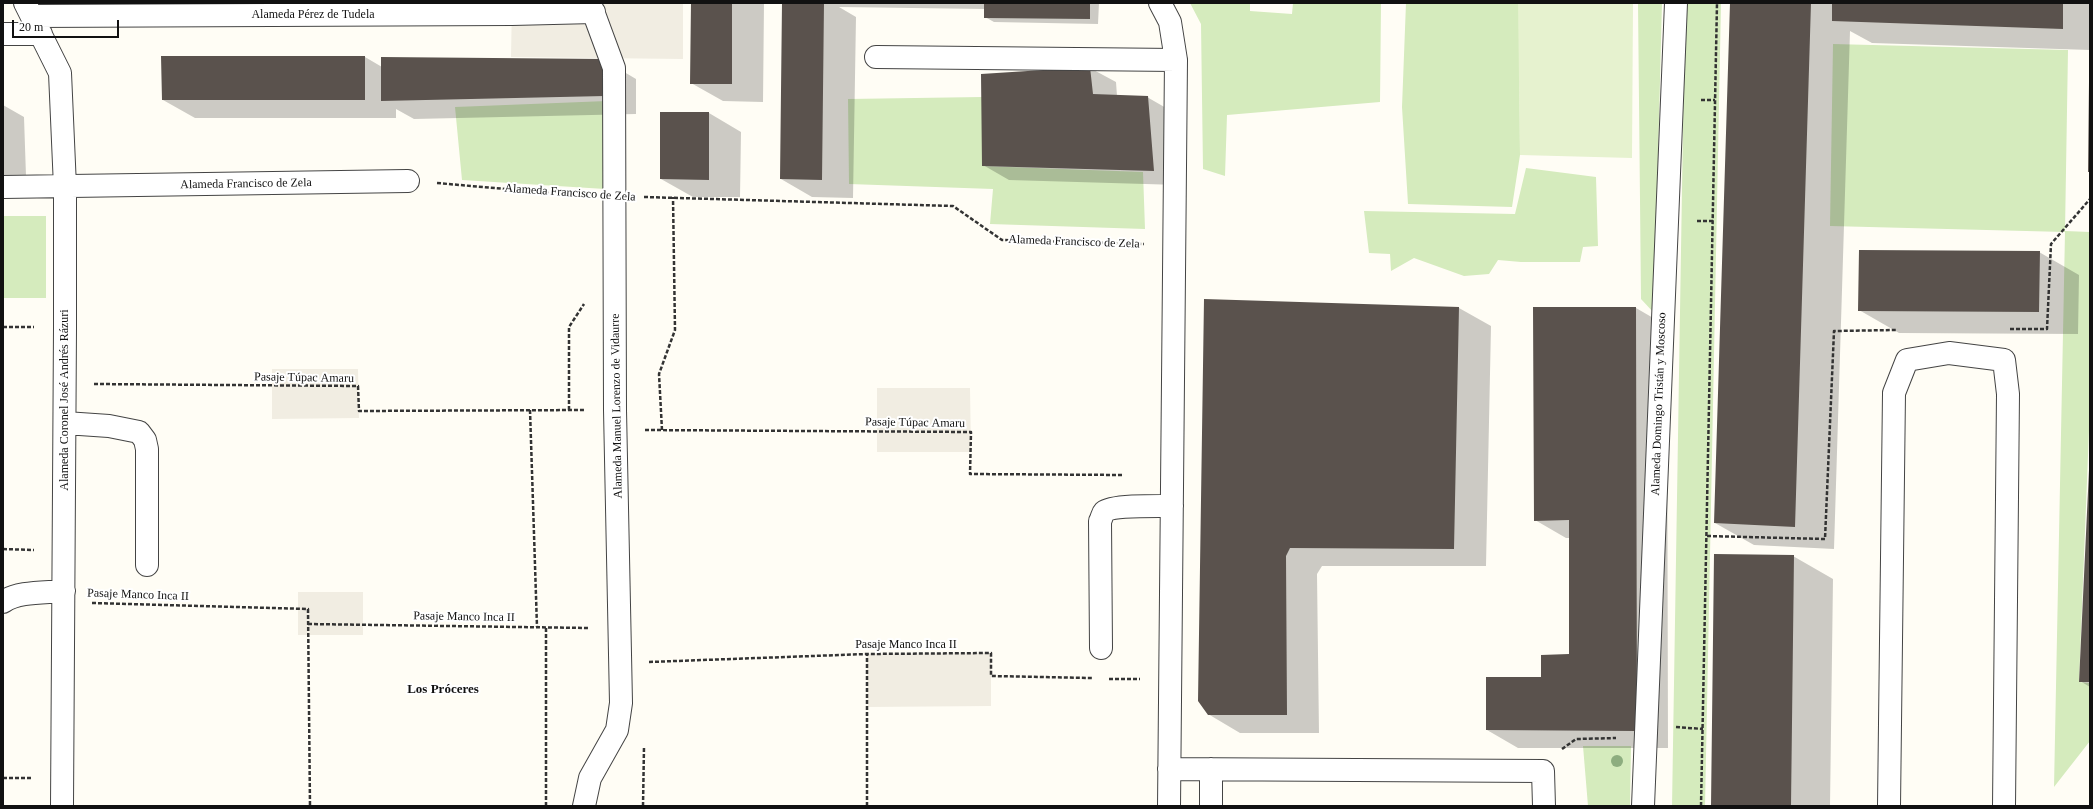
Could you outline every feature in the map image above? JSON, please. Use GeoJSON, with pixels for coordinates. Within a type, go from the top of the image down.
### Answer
{"type":"FeatureCollection","features":[{"type":"Feature","properties":{"kind":"street"},"geometry":{"type":"LineString","coordinates":[[1160,3],[1170,22],[1176,60],[1173,245],[1169,806]]}},
{"type":"Feature","properties":{"kind":"street","name":"Alameda Domingo Tristán y Moscoso"},"geometry":{"type":"LineString","coordinates":[[1643,806],[1676,3]]}},
{"type":"Feature","properties":{"kind":"street","name":"Alameda Pérez de Tudela"},"geometry":{"type":"LineString","coordinates":[[3,34],[33,18],[504,14],[592,8]]}},
{"type":"Feature","properties":{"kind":"street","name":"Alameda Manuel Lorenzo de Vidaurre"},"geometry":{"type":"LineString","coordinates":[[584,806],[590,778],[617,730],[621,703],[616,420],[616,198],[614,68],[592,8]]}},
{"type":"Feature","properties":{"kind":"street","name":"Alameda Coronel José Andrés Rázuri"},"geometry":{"type":"LineString","coordinates":[[33,18],[60,73],[65,187],[62,806]]}},
{"type":"Feature","properties":{"kind":"street"},"geometry":{"type":"LineString","coordinates":[[876,57],[1176,60]]}},
{"type":"Feature","properties":{"kind":"street","name":"Alameda Francisco de Zela"},"geometry":{"type":"LineString","coordinates":[[3,187],[408,181]]}},
{"type":"Feature","properties":{"kind":"street"},"geometry":{"type":"LineString","coordinates":[[1889,806],[1894,393],[1907,360],[1949,353],[2004,360],[2008,394],[2004,806]]}},
{"type":"Feature","properties":{"kind":"street"},"geometry":{"type":"LineString","coordinates":[[65,423],[109,426],[139,432],[145,440],[147,449],[147,565]]}},
{"type":"Feature","properties":{"kind":"street"},"geometry":{"type":"LineString","coordinates":[[1101,648],[1100,521],[1103,513],[1109,510],[1136,506],[1172,506]]}},
{"type":"Feature","properties":{"kind":"street"},"geometry":{"type":"LineString","coordinates":[[3,602],[8,598],[28,594],[64,597]]}},
{"type":"Feature","properties":{"kind":"street"},"geometry":{"type":"LineString","coordinates":[[1169,769],[1543,771],[1544,806]]}},
{"type":"Feature","properties":{"kind":"street"},"geometry":{"type":"LineString","coordinates":[[1211,769],[1211,806]]}},
{"type":"Feature","properties":{"kind":"path"},"geometry":{"type":"LineString","coordinates":[[1701,806],[1717,3]]}},
{"type":"Feature","properties":{"kind":"path","name":"Alameda Francisco de Zela"},"geometry":{"type":"LineString","coordinates":[[408,181],[616,198],[673,197],[954,206],[1002,240],[1173,245]]}},
{"type":"Feature","properties":{"kind":"path"},"geometry":{"type":"LineString","coordinates":[[585,196],[585,203]]}},
{"type":"Feature","properties":{"kind":"path"},"geometry":{"type":"LineString","coordinates":[[662,430],[659,374],[674,330],[673,197]]}},
{"type":"Feature","properties":{"kind":"path"},"geometry":{"type":"LineString","coordinates":[[569,410],[569,327],[584,304],[584,296]]}},
{"type":"Feature","properties":{"kind":"path","name":"Pasaje Túpac Amaru"},"geometry":{"type":"LineString","coordinates":[[65,383],[358,386],[359,411],[569,410],[662,430],[971,432],[970,474],[1126,475]]}},
{"type":"Feature","properties":{"kind":"path"},"geometry":{"type":"LineString","coordinates":[[530,410],[537,627]]}},
{"type":"Feature","properties":{"kind":"path","name":"Pasaje Manco Inca II"},"geometry":{"type":"LineString","coordinates":[[64,597],[308,609],[308,624],[620,629]]}},
{"type":"Feature","properties":{"kind":"path"},"geometry":{"type":"LineString","coordinates":[[308,624],[310,806]]}},
{"type":"Feature","properties":{"kind":"path"},"geometry":{"type":"LineString","coordinates":[[546,628],[546,806]]}},
{"type":"Feature","properties":{"kind":"path","name":"Pasaje Manco Inca II"},"geometry":{"type":"LineString","coordinates":[[621,662],[867,654],[991,653],[991,676],[1099,678]]}},
{"type":"Feature","properties":{"kind":"path"},"geometry":{"type":"LineString","coordinates":[[867,654],[867,806]]}},
{"type":"Feature","properties":{"kind":"path"},"geometry":{"type":"LineString","coordinates":[[1107,678],[1169,680]]}},
{"type":"Feature","properties":{"kind":"path"},"geometry":{"type":"LineString","coordinates":[[1543,771],[1562,748],[1576,740],[1646,736]]}},
{"type":"Feature","properties":{"kind":"green space"},"geometry":{"type":"Polygon","coordinates":[[[1190,3],[1250,3],[1250,11],[1292,14],[1293,3],[1381,3],[1380,102],[1227,115],[1225,176],[1203,169],[1201,24],[1190,3]]]}},
{"type":"Feature","properties":{"kind":"green space"},"geometry":{"type":"Polygon","coordinates":[[[1406,3],[1519,3],[1520,155],[1512,207],[1408,204],[1402,107],[1406,3]]]}},
{"type":"Feature","properties":{"kind":"green space"},"geometry":{"type":"Polygon","coordinates":[[[1518,3],[1633,3],[1632,158],[1520,155],[1518,3]]]}},
{"type":"Feature","properties":{"kind":"green space"},"geometry":{"type":"Polygon","coordinates":[[[1638,3],[1662,3],[1654,313],[1641,299],[1638,3]]]}},
{"type":"Feature","properties":{"kind":"green space"},"geometry":{"type":"Polygon","coordinates":[[[1685,3],[1721,3],[1705,806],[1672,806],[1685,3]]]}},
{"type":"Feature","properties":{"kind":"green space"},"geometry":{"type":"Polygon","coordinates":[[[1833,44],[2068,50],[2065,231],[2090,232],[2090,405],[2079,682],[2090,683],[2090,741],[2054,787],[2065,232],[1830,226],[1833,44]]]}},
{"type":"Feature","properties":{"kind":"green space"},"geometry":{"type":"Polygon","coordinates":[[[982,97],[983,166],[1143,172],[1145,229],[990,224],[993,189],[849,184],[848,99],[982,97]]]}},
{"type":"Feature","properties":{"kind":"green space"},"geometry":{"type":"Polygon","coordinates":[[[607,101],[605,189],[462,180],[455,107],[607,101]]]}},
{"type":"Feature","properties":{"kind":"green space"},"geometry":{"type":"Polygon","coordinates":[[[1526,168],[1596,177],[1598,246],[1583,247],[1580,262],[1521,262],[1498,260],[1489,274],[1464,276],[1414,258],[1391,271],[1390,254],[1369,253],[1364,211],[1515,214],[1526,168]]]}},
{"type":"Feature","properties":{"kind":"green space"},"geometry":{"type":"Polygon","coordinates":[[[3,216],[46,216],[46,298],[3,298],[3,216]]]}},
{"type":"Feature","properties":{"kind":"green space"},"geometry":{"type":"Polygon","coordinates":[[[1583,746],[1631,746],[1630,806],[1588,806],[1583,746]]]}},
{"type":"Feature","properties":{"kind":"shaded area"},"geometry":{"type":"Polygon","coordinates":[[[512,3],[683,3],[683,59],[511,57],[512,3]]]}},
{"type":"Feature","properties":{"kind":"shaded area"},"geometry":{"type":"Polygon","coordinates":[[[272,369],[358,369],[359,418],[272,419],[272,369]]]}},
{"type":"Feature","properties":{"kind":"shaded area"},"geometry":{"type":"Polygon","coordinates":[[[877,388],[970,388],[971,452],[877,452],[877,388]]]}},
{"type":"Feature","properties":{"kind":"shaded area"},"geometry":{"type":"Polygon","coordinates":[[[298,592],[363,592],[363,635],[298,635],[298,592]]]}},
{"type":"Feature","properties":{"kind":"shaded area"},"geometry":{"type":"Polygon","coordinates":[[[991,653],[991,706],[868,707],[867,654],[991,653]]]}},
{"type":"Feature","properties":{"kind":"building"},"geometry":{"type":"Polygon","coordinates":[[[691,3],[732,3],[732,84],[690,84],[691,3]]]}},
{"type":"Feature","properties":{"kind":"building"},"geometry":{"type":"Polygon","coordinates":[[[782,3],[824,3],[822,180],[780,179],[782,3]]]}},
{"type":"Feature","properties":{"kind":"building"},"geometry":{"type":"Polygon","coordinates":[[[984,3],[1090,3],[1090,19],[984,18],[984,3]]]}},
{"type":"Feature","properties":{"kind":"building"},"geometry":{"type":"Polygon","coordinates":[[[1730,3],[1811,3],[1795,527],[1714,523],[1730,3]]]}},
{"type":"Feature","properties":{"kind":"building"},"geometry":{"type":"Polygon","coordinates":[[[1832,3],[2063,3],[2063,29],[1832,21],[1832,3]]]}},
{"type":"Feature","properties":{"kind":"building"},"geometry":{"type":"Polygon","coordinates":[[[161,56],[365,56],[365,100],[162,100],[161,56]]]}},
{"type":"Feature","properties":{"kind":"building"},"geometry":{"type":"Polygon","coordinates":[[[381,57],[605,59],[605,96],[381,101],[381,57]]]}},
{"type":"Feature","properties":{"kind":"building"},"geometry":{"type":"Polygon","coordinates":[[[1090,67],[1093,94],[1148,96],[1154,171],[982,166],[981,74],[1090,67]]]}},
{"type":"Feature","properties":{"kind":"building"},"geometry":{"type":"Polygon","coordinates":[[[2089,82],[2090,172],[2088,172],[2089,82]]]}},
{"type":"Feature","properties":{"kind":"building"},"geometry":{"type":"Polygon","coordinates":[[[660,112],[709,112],[709,180],[660,179],[660,112]]]}},
{"type":"Feature","properties":{"kind":"building"},"geometry":{"type":"Polygon","coordinates":[[[1859,250],[2040,251],[2039,312],[1858,311],[1859,250]]]}},
{"type":"Feature","properties":{"kind":"building"},"geometry":{"type":"Polygon","coordinates":[[[1204,299],[1459,307],[1454,549],[1290,548],[1286,556],[1287,715],[1208,715],[1198,701],[1204,299]]]}},
{"type":"Feature","properties":{"kind":"building"},"geometry":{"type":"Polygon","coordinates":[[[1533,307],[1636,307],[1637,731],[1486,730],[1486,677],[1541,677],[1541,655],[1569,654],[1569,520],[1534,521],[1533,307]]]}},
{"type":"Feature","properties":{"kind":"building"},"geometry":{"type":"Polygon","coordinates":[[[2089,470],[2090,682],[2079,682],[2089,470]]]}},
{"type":"Feature","properties":{"kind":"building"},"geometry":{"type":"Polygon","coordinates":[[[1714,554],[1794,555],[1791,806],[1711,806],[1714,554]]]}},
{"type":"Feature","properties":{"kind":"district","name":"Los Próceres"},"geometry":{"type":"Point","coordinates":[443,690]}}]}
